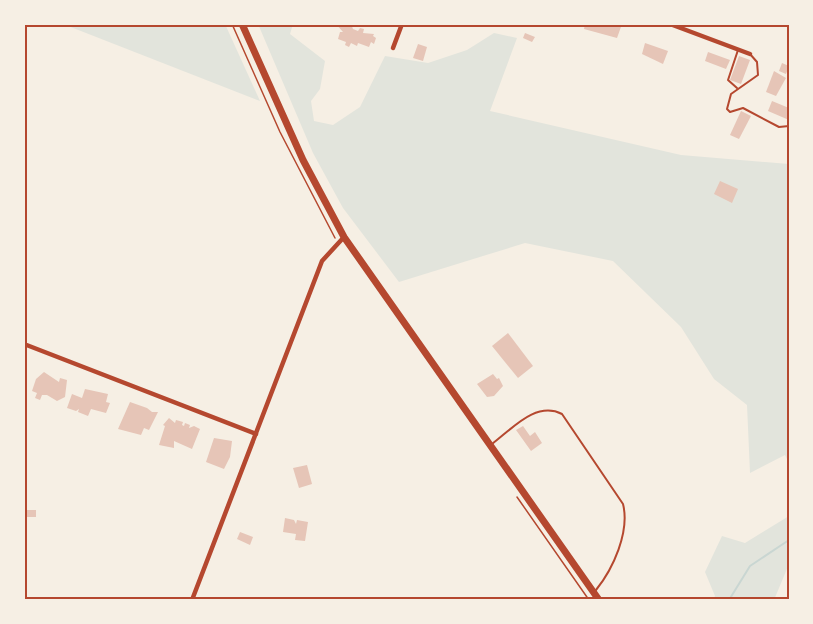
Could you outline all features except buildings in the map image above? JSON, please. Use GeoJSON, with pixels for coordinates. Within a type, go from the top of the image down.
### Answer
{"type":"FeatureCollection","features":[{"type":"Feature","properties":{"kind":"main road"},"geometry":{"type":"LineString","coordinates":[[242,24],[295,144],[345,237],[599,600]]}},
{"type":"Feature","properties":{"kind":"street"},"geometry":{"type":"LineString","coordinates":[[393,48],[402,24]]}},
{"type":"Feature","properties":{"kind":"street"},"geometry":{"type":"LineString","coordinates":[[670,24],[750,54]]}},
{"type":"Feature","properties":{"kind":"street"},"geometry":{"type":"LineString","coordinates":[[192,600],[322,261],[345,237]]}},
{"type":"Feature","properties":{"kind":"street"},"geometry":{"type":"LineString","coordinates":[[24,344],[256,434]]}},
{"type":"Feature","properties":{"kind":"lane"},"geometry":{"type":"LineString","coordinates":[[738,50],[728,80],[738,89]]}},
{"type":"Feature","properties":{"kind":"lane"},"geometry":{"type":"LineString","coordinates":[[750,54],[757,62],[758,75],[731,94],[727,109],[730,111],[743,108],[778,127],[789,126]]}},
{"type":"Feature","properties":{"kind":"lane"},"geometry":{"type":"LineString","coordinates":[[491,444],[535,412],[551,408],[562,414],[623,504],[627,518],[605,579],[594,593]]}},
{"type":"Feature","properties":{"kind":"path"},"geometry":{"type":"LineString","coordinates":[[232,24],[314,202],[338,242]]}},
{"type":"Feature","properties":{"kind":"shaded area"},"geometry":{"type":"Polygon","coordinates":[[[63,24],[225,24],[260,101],[63,24]]]}},
{"type":"Feature","properties":{"kind":"shaded area"},"geometry":{"type":"Polygon","coordinates":[[[258,24],[293,24],[290,34],[325,61],[320,89],[311,101],[314,121],[333,125],[360,107],[385,56],[428,63],[467,50],[494,33],[517,38],[490,111],[681,155],[789,164],[789,463],[785,455],[750,473],[747,405],[714,379],[681,327],[613,261],[525,243],[399,282],[343,208],[313,153],[258,24]]]}},
{"type":"Feature","properties":{"kind":"shaded area"},"geometry":{"type":"Polygon","coordinates":[[[789,516],[789,564],[774,600],[713,600],[715,596],[705,572],[722,536],[745,543],[789,516]]]}},
{"type":"Feature","properties":{"kind":"waterway"},"geometry":{"type":"LineString","coordinates":[[729,600],[750,566],[789,540]]}}]}
